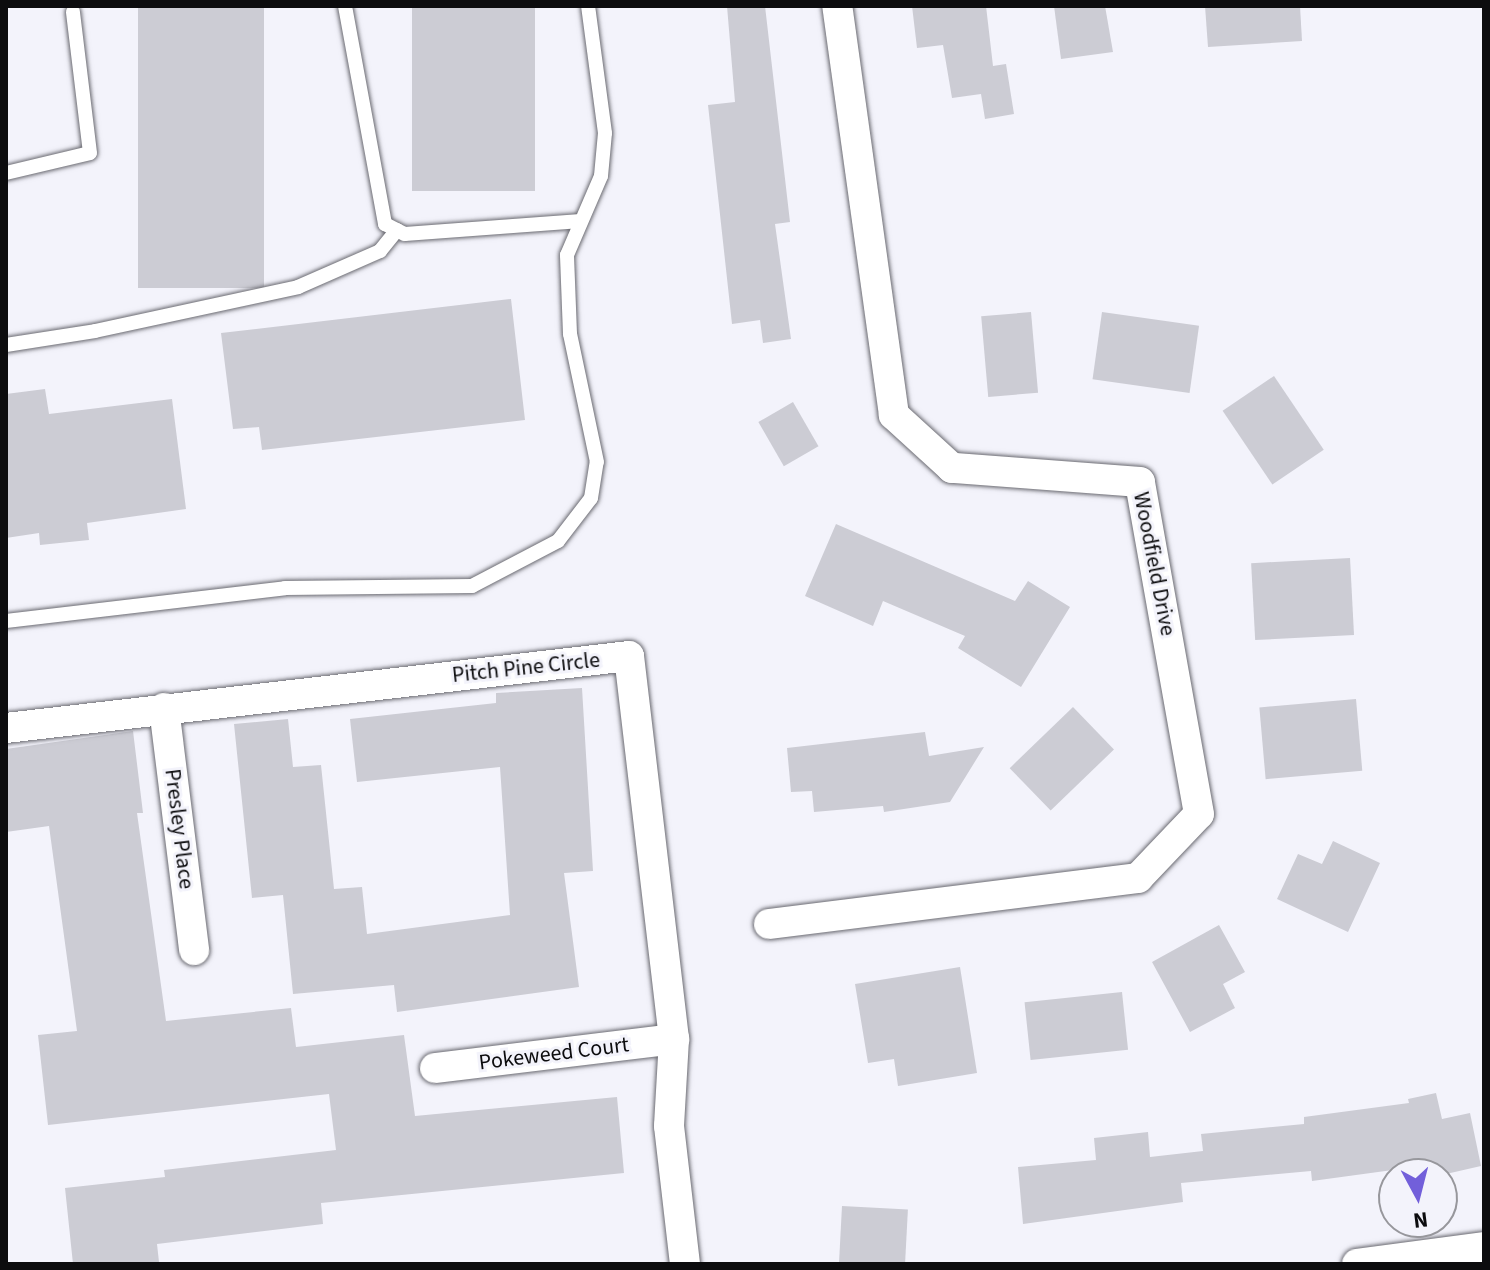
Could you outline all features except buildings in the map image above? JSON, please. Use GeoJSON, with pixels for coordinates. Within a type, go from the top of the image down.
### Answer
{"type":"FeatureCollection","features":[{"type":"Feature","properties":{"kind":"street","name":"Woodfield Drive"},"geometry":{"type":"LineString","coordinates":[[769,924],[1138,878],[1199,814],[1140,482],[952,468],[894,415],[837,6]]}},
{"type":"Feature","properties":{"kind":"street","name":"Pitch Pine Circle"},"geometry":{"type":"LineString","coordinates":[[6,728],[629,656],[674,1039],[669,1126],[685,1264]]}},
{"type":"Feature","properties":{"kind":"street","name":"Presley Place"},"geometry":{"type":"LineString","coordinates":[[164,708],[194,950]]}},
{"type":"Feature","properties":{"kind":"street","name":"Pokeweed Court"},"geometry":{"type":"LineString","coordinates":[[435,1068],[674,1039]]}},
{"type":"Feature","properties":{"kind":"street"},"geometry":{"type":"LineString","coordinates":[[1357,1264],[1484,1247]]}},
{"type":"Feature","properties":{"kind":"lane"},"geometry":{"type":"LineString","coordinates":[[345,6],[380,212],[385,224],[405,234],[581,221]]}},
{"type":"Feature","properties":{"kind":"lane"},"geometry":{"type":"LineString","coordinates":[[6,621],[285,588],[472,586],[558,541],[591,498],[597,462],[570,334],[567,255],[601,176],[605,133],[588,6]]}},
{"type":"Feature","properties":{"kind":"lane"},"geometry":{"type":"LineString","coordinates":[[6,173],[90,153],[73,12]]}},
{"type":"Feature","properties":{"kind":"lane"},"geometry":{"type":"LineString","coordinates":[[6,345],[95,331],[298,287],[380,251],[397,230]]}}]}
